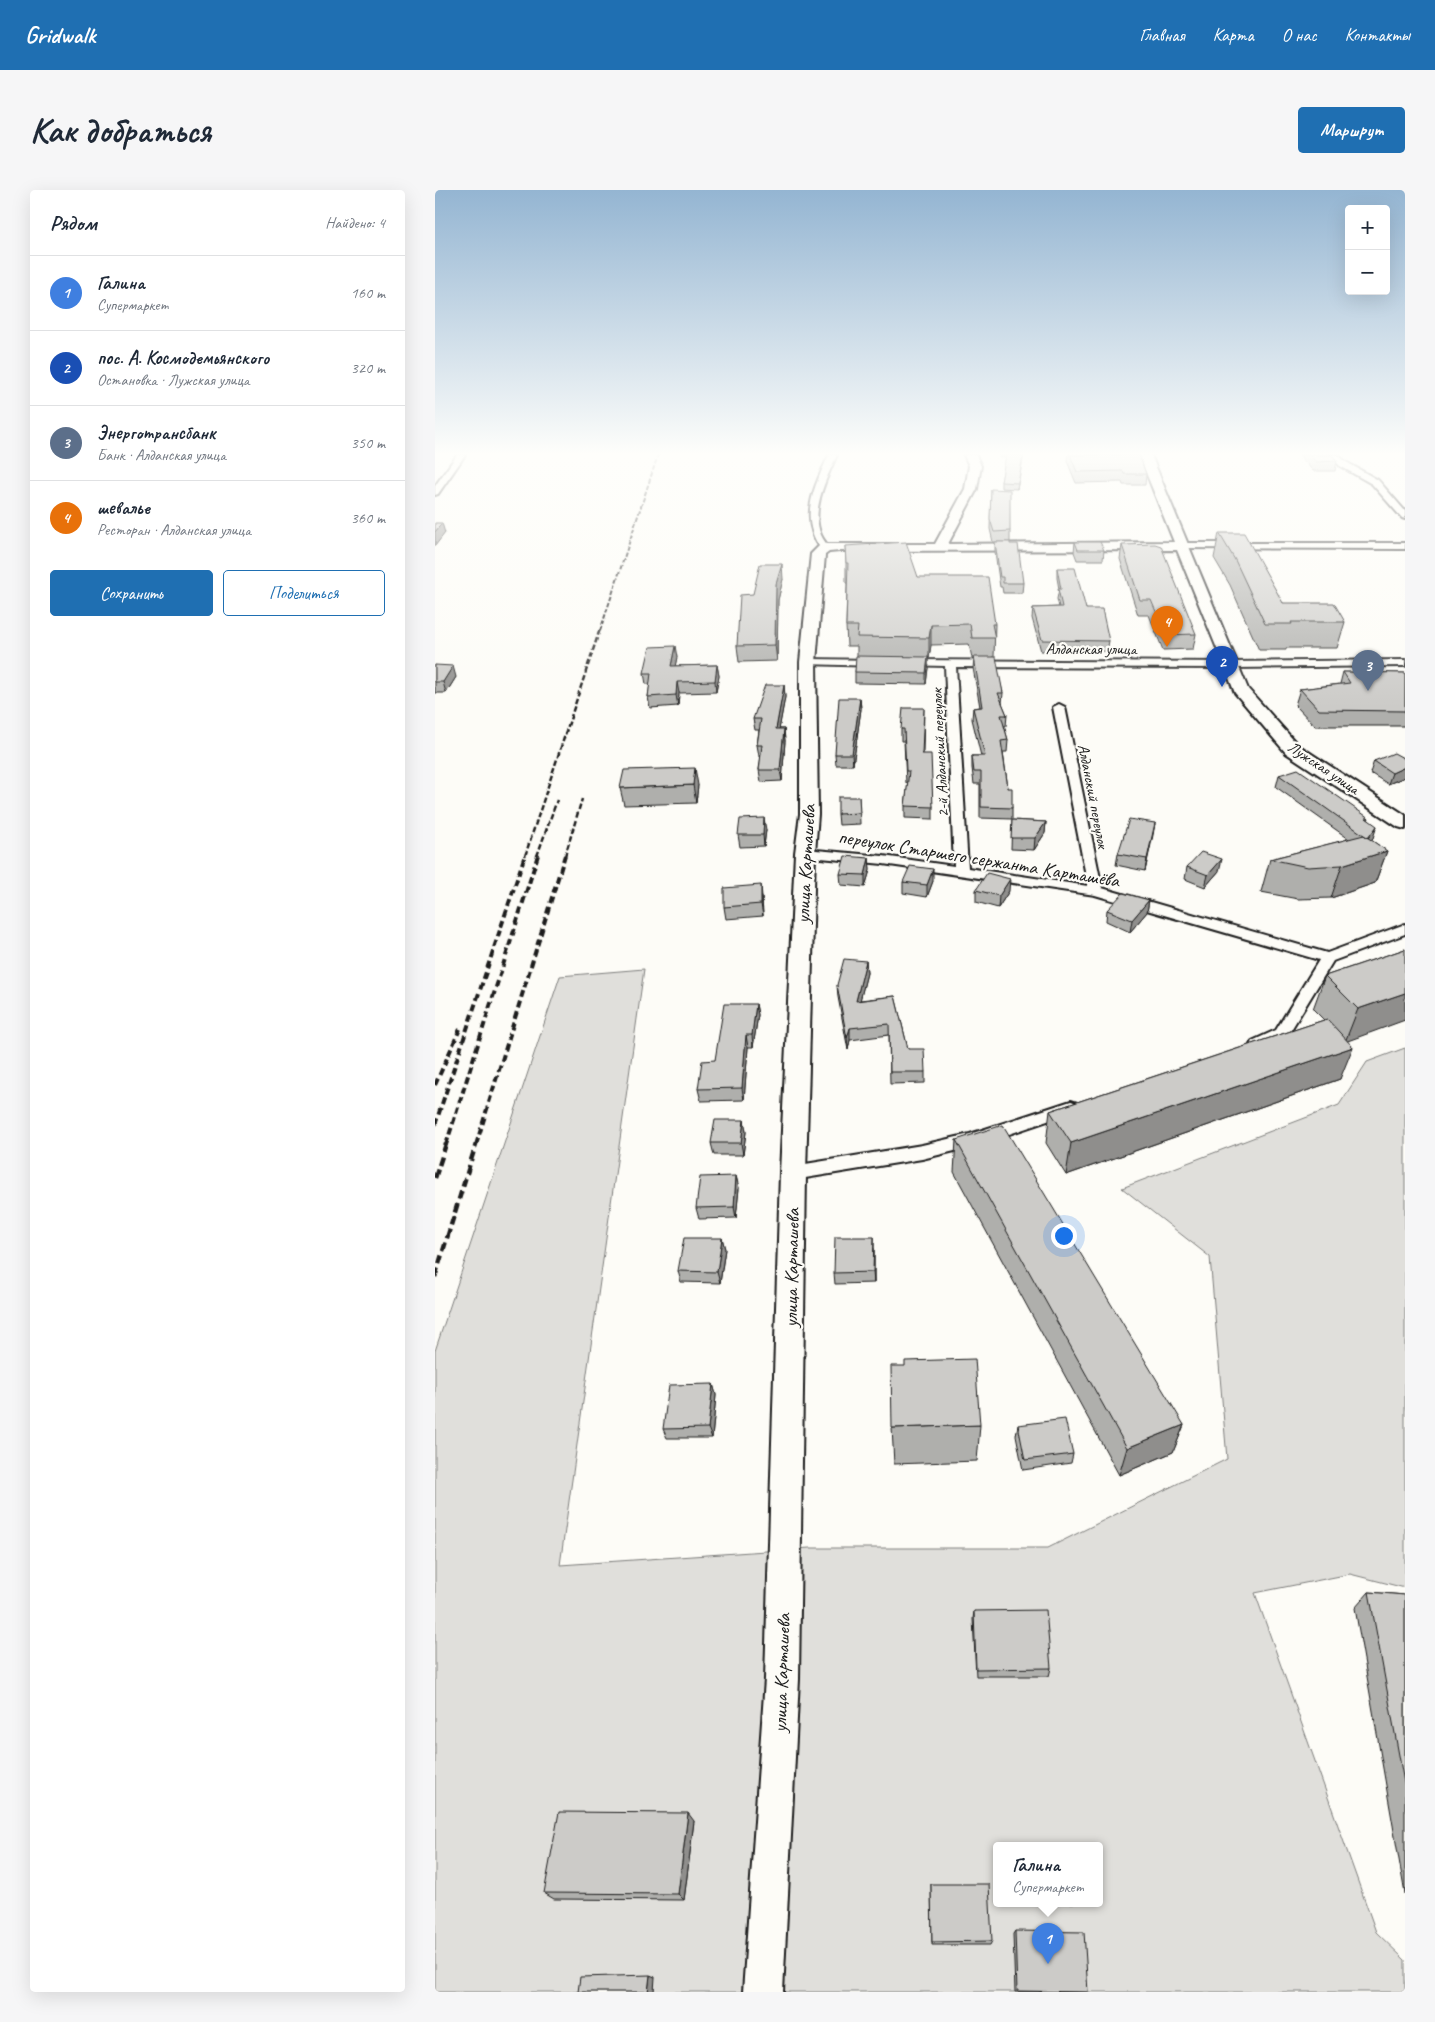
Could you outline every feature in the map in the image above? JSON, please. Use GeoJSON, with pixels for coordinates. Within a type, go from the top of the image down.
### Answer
{"type":"FeatureCollection","features":[{"type":"Feature","properties":{"kind":"main road"},"geometry":{"type":"LineString","coordinates":[[939,548],[944,539]]}},
{"type":"Feature","properties":{"kind":"main road","name":"Лужская улица"},"geometry":{"type":"LineString","coordinates":[[1179,539],[1241,690],[1291,749],[1405,823]]}},
{"type":"Feature","properties":{"kind":"main road"},"geometry":{"type":"LineString","coordinates":[[825,548],[1182,546]]}},
{"type":"Feature","properties":{"kind":"main road","name":"улица Карташева"},"geometry":{"type":"LineString","coordinates":[[763,1992],[782,1679],[793,1173],[805,853],[809,814],[808,662],[817,554],[825,548]]}},
{"type":"Feature","properties":{"kind":"street"},"geometry":{"type":"LineString","coordinates":[[819,539],[825,548]]}},
{"type":"Feature","properties":{"kind":"street"},"geometry":{"type":"LineString","coordinates":[[1182,546],[1405,546]]}},
{"type":"Feature","properties":{"kind":"street","name":"Алданская улица"},"geometry":{"type":"LineString","coordinates":[[808,662],[1231,665],[1405,663]]}},
{"type":"Feature","properties":{"kind":"street","name":"2-й Алданский переулок"},"geometry":{"type":"LineString","coordinates":[[950,663],[961,871]]}},
{"type":"Feature","properties":{"kind":"street","name":"Алданский переулок"},"geometry":{"type":"LineString","coordinates":[[1059,707],[1096,891]]}},
{"type":"Feature","properties":{"kind":"street","name":"переулок Старшего сержанта Карташёва"},"geometry":{"type":"LineString","coordinates":[[805,853],[883,860],[1096,891],[1328,958]]}},
{"type":"Feature","properties":{"kind":"street"},"geometry":{"type":"LineString","coordinates":[[1246,1049],[1281,1034],[1328,958],[1405,929]]}},
{"type":"Feature","properties":{"kind":"street"},"geometry":{"type":"LineString","coordinates":[[793,1173],[922,1152],[971,1140],[1085,1102]]}},
{"type":"Feature","properties":{"kind":"shaded area"},"geometry":{"type":"Polygon","coordinates":[[[644,969],[560,1565],[810,1548],[1048,1548],[1227,1459],[1210,1257],[1122,1188],[1339,1105],[1367,1062],[1405,1048],[1405,1588],[1350,1574],[1255,1593],[1376,1932],[1405,1960],[1405,1992],[435,1992],[435,1351],[560,976],[644,969]]]}},
{"type":"Feature","properties":{"kind":"building"},"geometry":{"type":"Polygon","coordinates":[[[1223,539],[1247,539],[1283,603],[1334,603],[1345,622],[1265,624],[1235,560],[1223,539]]]}},
{"type":"Feature","properties":{"kind":"building"},"geometry":{"type":"Polygon","coordinates":[[[906,542],[918,577],[988,577],[995,624],[992,624],[995,638],[972,638],[970,624],[931,625],[929,638],[857,637],[858,626],[846,626],[848,563],[846,563],[845,546],[906,542]]]}},
{"type":"Feature","properties":{"kind":"building"},"geometry":{"type":"Polygon","coordinates":[[[995,542],[1018,544],[1023,583],[1003,583],[1003,577],[1000,577],[995,542]]]}},
{"type":"Feature","properties":{"kind":"building"},"geometry":{"type":"Polygon","coordinates":[[[1075,542],[1100,542],[1104,550],[1078,550],[1075,542]]]}},
{"type":"Feature","properties":{"kind":"building"},"geometry":{"type":"Polygon","coordinates":[[[1155,544],[1161,546],[1196,634],[1166,635],[1151,600],[1140,600],[1122,545],[1155,544]]]}},
{"type":"Feature","properties":{"kind":"building"},"geometry":{"type":"Polygon","coordinates":[[[760,564],[782,564],[776,584],[775,645],[737,646],[740,595],[753,594],[760,564]]]}},
{"type":"Feature","properties":{"kind":"building"},"geometry":{"type":"Polygon","coordinates":[[[1057,568],[1075,568],[1086,609],[1102,609],[1109,641],[1042,640],[1033,608],[1062,607],[1058,589],[1061,589],[1057,568]]]}},
{"type":"Feature","properties":{"kind":"building"},"geometry":{"type":"Polygon","coordinates":[[[675,646],[671,666],[717,665],[715,681],[677,682],[676,695],[648,697],[651,673],[644,673],[650,647],[675,646]]]}},
{"type":"Feature","properties":{"kind":"building"},"geometry":{"type":"Polygon","coordinates":[[[856,656],[928,657],[926,673],[855,672],[856,656]]]}},
{"type":"Feature","properties":{"kind":"building"},"geometry":{"type":"Polygon","coordinates":[[[974,657],[996,657],[1003,693],[998,693],[1007,715],[1001,715],[1008,740],[1001,741],[1008,788],[1012,788],[1012,808],[981,807],[981,772],[974,772],[972,756],[985,756],[973,708],[982,707],[974,657]]]}},
{"type":"Feature","properties":{"kind":"building"},"geometry":{"type":"Polygon","coordinates":[[[435,665],[453,666],[443,682],[435,682],[435,665]]]}},
{"type":"Feature","properties":{"kind":"building"},"geometry":{"type":"Polygon","coordinates":[[[1343,672],[1405,673],[1405,711],[1319,710],[1300,689],[1350,683],[1343,672]]]}},
{"type":"Feature","properties":{"kind":"building"},"geometry":{"type":"Polygon","coordinates":[[[765,685],[784,685],[776,729],[784,729],[780,770],[759,770],[762,745],[757,745],[761,719],[753,719],[765,685]]]}},
{"type":"Feature","properties":{"kind":"building"},"geometry":{"type":"Polygon","coordinates":[[[839,698],[860,698],[852,754],[835,754],[839,698]]]}},
{"type":"Feature","properties":{"kind":"building"},"geometry":{"type":"Polygon","coordinates":[[[903,708],[924,708],[922,754],[931,754],[933,807],[905,806],[909,771],[906,771],[904,729],[901,729],[903,708]]]}},
{"type":"Feature","properties":{"kind":"building"},"geometry":{"type":"Polygon","coordinates":[[[1394,753],[1405,759],[1405,767],[1392,773],[1374,761],[1394,753]]]}},
{"type":"Feature","properties":{"kind":"building"},"geometry":{"type":"Polygon","coordinates":[[[695,768],[693,785],[620,788],[624,770],[695,768]]]}},
{"type":"Feature","properties":{"kind":"building"},"geometry":{"type":"Polygon","coordinates":[[[1298,769],[1369,818],[1366,818],[1377,826],[1368,838],[1279,775],[1298,769]]]}},
{"type":"Feature","properties":{"kind":"building"},"geometry":{"type":"Polygon","coordinates":[[[838,797],[859,797],[860,813],[838,814],[838,797]]]}},
{"type":"Feature","properties":{"kind":"building"},"geometry":{"type":"Polygon","coordinates":[[[764,818],[763,835],[738,835],[740,819],[764,818]]]}},
{"type":"Feature","properties":{"kind":"building"},"geometry":{"type":"Polygon","coordinates":[[[1129,819],[1155,823],[1147,859],[1118,854],[1129,819]]]}},
{"type":"Feature","properties":{"kind":"building"},"geometry":{"type":"Polygon","coordinates":[[[1012,820],[1046,822],[1035,838],[1011,838],[1012,820]]]}},
{"type":"Feature","properties":{"kind":"building"},"geometry":{"type":"Polygon","coordinates":[[[1364,835],[1387,851],[1342,865],[1308,867],[1270,859],[1364,835]]]}},
{"type":"Feature","properties":{"kind":"building"},"geometry":{"type":"Polygon","coordinates":[[[1201,852],[1222,859],[1208,875],[1187,867],[1201,852]]]}},
{"type":"Feature","properties":{"kind":"building"},"geometry":{"type":"Polygon","coordinates":[[[845,856],[869,858],[865,875],[840,874],[845,856]]]}},
{"type":"Feature","properties":{"kind":"building"},"geometry":{"type":"Polygon","coordinates":[[[910,866],[933,869],[927,885],[903,882],[910,866]]]}},
{"type":"Feature","properties":{"kind":"building"},"geometry":{"type":"Polygon","coordinates":[[[987,873],[1010,879],[999,896],[976,890],[987,873]]]}},
{"type":"Feature","properties":{"kind":"building"},"geometry":{"type":"Polygon","coordinates":[[[761,885],[761,904],[724,907],[724,888],[761,885]]]}},
{"type":"Feature","properties":{"kind":"building"},"geometry":{"type":"Polygon","coordinates":[[[1123,893],[1149,900],[1132,920],[1107,910],[1123,893]]]}},
{"type":"Feature","properties":{"kind":"building"},"geometry":{"type":"Polygon","coordinates":[[[1405,949],[1405,993],[1358,1009],[1325,976],[1405,949]]]}},
{"type":"Feature","properties":{"kind":"building"},"geometry":{"type":"Polygon","coordinates":[[[844,959],[866,961],[856,1001],[895,996],[908,1049],[924,1049],[925,1072],[890,1072],[889,1024],[850,1028],[847,1038],[837,985],[844,959]]]}},
{"type":"Feature","properties":{"kind":"building"},"geometry":{"type":"Polygon","coordinates":[[[724,1004],[756,1004],[752,1035],[746,1035],[742,1088],[698,1089],[702,1061],[715,1060],[724,1004]]]}},
{"type":"Feature","properties":{"kind":"building"},"geometry":{"type":"Polygon","coordinates":[[[1327,1019],[1353,1047],[1071,1143],[1050,1111],[1327,1019]]]}},
{"type":"Feature","properties":{"kind":"building"},"geometry":{"type":"Polygon","coordinates":[[[715,1120],[744,1120],[741,1143],[711,1143],[715,1120]]]}},
{"type":"Feature","properties":{"kind":"building"},"geometry":{"type":"Polygon","coordinates":[[[1003,1125],[1184,1425],[1127,1448],[956,1140],[1003,1125]]]}},
{"type":"Feature","properties":{"kind":"building"},"geometry":{"type":"Polygon","coordinates":[[[736,1176],[734,1207],[696,1208],[700,1177],[736,1176]]]}},
{"type":"Feature","properties":{"kind":"building"},"geometry":{"type":"Polygon","coordinates":[[[835,1237],[874,1237],[873,1272],[834,1273],[835,1237]]]}},
{"type":"Feature","properties":{"kind":"building"},"geometry":{"type":"Polygon","coordinates":[[[684,1238],[722,1238],[717,1272],[678,1271],[684,1238]]]}},
{"type":"Feature","properties":{"kind":"building"},"geometry":{"type":"Polygon","coordinates":[[[975,1359],[980,1425],[892,1428],[891,1366],[905,1366],[905,1361],[975,1359]]]}},
{"type":"Feature","properties":{"kind":"building"},"geometry":{"type":"Polygon","coordinates":[[[713,1384],[708,1428],[663,1429],[669,1385],[713,1384]]]}},
{"type":"Feature","properties":{"kind":"building"},"geometry":{"type":"Polygon","coordinates":[[[1065,1419],[1073,1454],[1025,1460],[1018,1425],[1065,1419]]]}},
{"type":"Feature","properties":{"kind":"building"},"geometry":{"type":"Polygon","coordinates":[[[1369,1592],[1405,1595],[1405,1788],[1369,1592]]]}},
{"type":"Feature","properties":{"kind":"building"},"geometry":{"type":"Polygon","coordinates":[[[1046,1610],[1051,1668],[976,1669],[974,1611],[1046,1610]]]}},
{"type":"Feature","properties":{"kind":"building"},"geometry":{"type":"Polygon","coordinates":[[[559,1812],[688,1813],[678,1894],[544,1893],[559,1812]]]}},
{"type":"Feature","properties":{"kind":"building"},"geometry":{"type":"Polygon","coordinates":[[[931,1884],[989,1884],[992,1941],[932,1942],[931,1884]]]}},
{"type":"Feature","properties":{"kind":"building"},"geometry":{"type":"Polygon","coordinates":[[[1015,1931],[1084,1932],[1088,1992],[1017,1991],[1015,1931]]]}},
{"type":"Feature","properties":{"kind":"building"},"geometry":{"type":"Polygon","coordinates":[[[650,1975],[648,1992],[578,1992],[580,1977],[650,1975]]]}},
{"type":"Feature","properties":{"kind":"railway"},"geometry":{"type":"LineString","coordinates":[[600,631],[630,539]]}},
{"type":"Feature","properties":{"kind":"railway"},"geometry":{"type":"LineString","coordinates":[[525,856],[600,629]]}},
{"type":"Feature","properties":{"kind":"railway"},"geometry":{"type":"LineString","coordinates":[[565,856],[582,799]]}},
{"type":"Feature","properties":{"kind":"railway"},"geometry":{"type":"LineString","coordinates":[[537,856],[557,800]]}},
{"type":"Feature","properties":{"kind":"railway"},"geometry":{"type":"LineString","coordinates":[[435,1125],[525,855]]}},
{"type":"Feature","properties":{"kind":"railway"},"geometry":{"type":"LineString","coordinates":[[446,1145],[538,855]]}},
{"type":"Feature","properties":{"kind":"railway"},"geometry":{"type":"LineString","coordinates":[[476,1145],[565,855]]}},
{"type":"Feature","properties":{"kind":"railway"},"geometry":{"type":"LineString","coordinates":[[435,1085],[460,1029]]}},
{"type":"Feature","properties":{"kind":"railway"},"geometry":{"type":"LineString","coordinates":[[435,1178],[446,1144]]}},
{"type":"Feature","properties":{"kind":"railway"},"geometry":{"type":"LineString","coordinates":[[435,1277],[476,1144]]}},
{"type":"Feature","properties":{"kind":"place","name":"шевалье"},"geometry":{"type":"Point","coordinates":[1167,647]}},
{"type":"Feature","properties":{"kind":"place","name":"пос. А. Космодемьянского"},"geometry":{"type":"Point","coordinates":[1222,687]}},
{"type":"Feature","properties":{"kind":"place","name":"Энерготрансбанк"},"geometry":{"type":"Point","coordinates":[1368,691]}},
{"type":"Feature","properties":{"kind":"place","name":"Галина"},"geometry":{"type":"Point","coordinates":[1048,1964]}}]}
